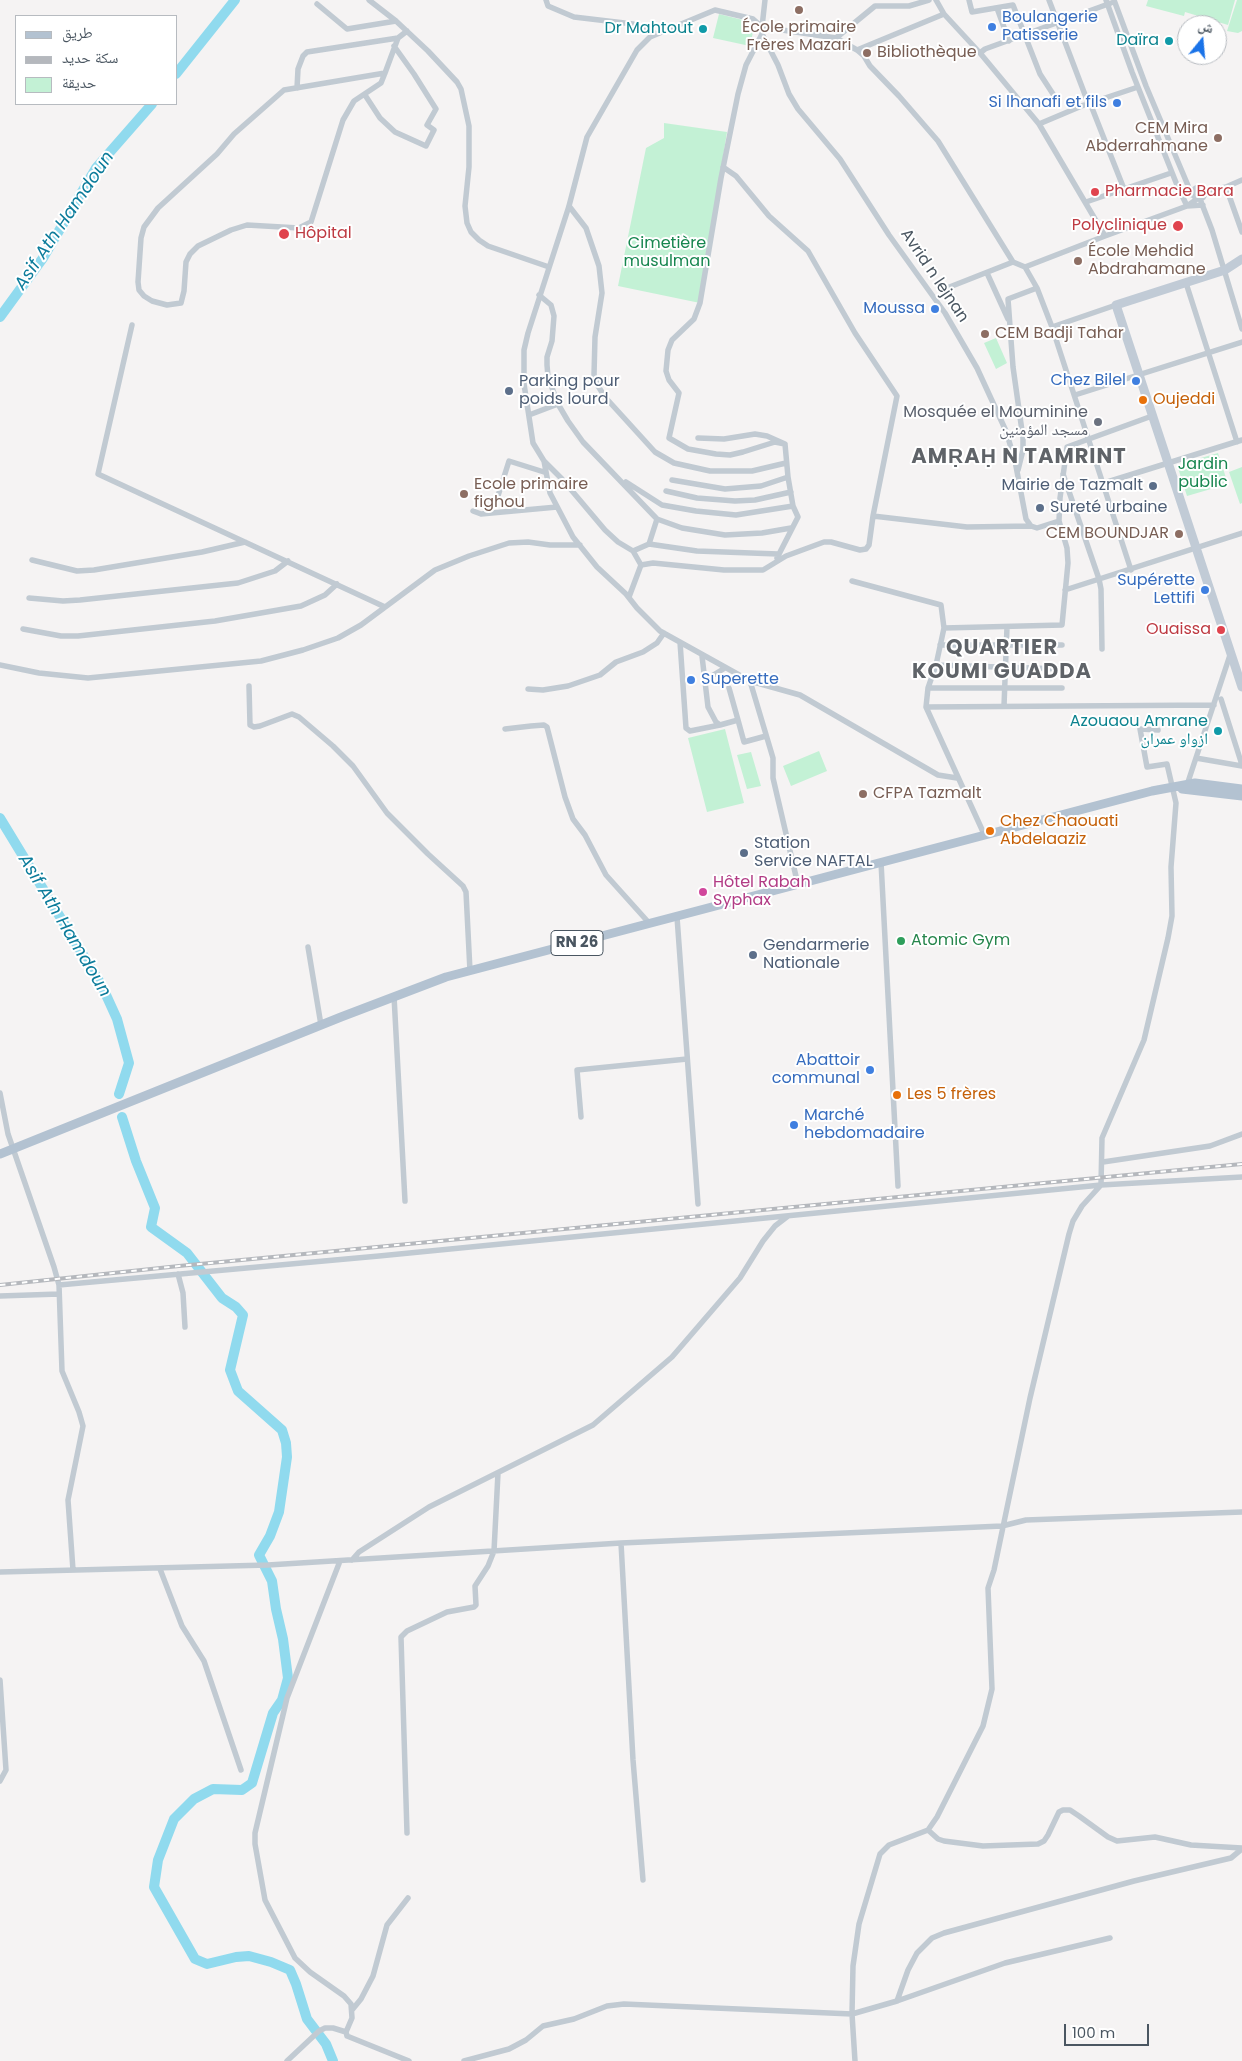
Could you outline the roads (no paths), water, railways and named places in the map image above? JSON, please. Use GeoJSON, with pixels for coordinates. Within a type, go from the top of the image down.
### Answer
{"type":"FeatureCollection","features":[{"type":"Feature","properties":{"kind":"main road"},"geometry":{"type":"LineString","coordinates":[[1242,259],[1225,270],[1116,305],[1242,687]]}},
{"type":"Feature","properties":{"kind":"main road","name":"RN 26"},"geometry":{"type":"LineString","coordinates":[[0,1154],[394,996],[470,971],[1152,791],[1195,783],[1242,789]]}},
{"type":"Feature","properties":{"kind":"main road","name":"RN 26"},"geometry":{"type":"LineString","coordinates":[[1172,788],[1242,796]]}},
{"type":"Feature","properties":{"kind":"street"},"geometry":{"type":"LineString","coordinates":[[369,0],[407,31],[457,82],[464,96],[469,126],[470,148],[465,206],[466,223],[471,232],[488,246],[549,267]]}},
{"type":"Feature","properties":{"kind":"street"},"geometry":{"type":"LineString","coordinates":[[546,0],[548,6],[574,17],[633,24],[657,34]]}},
{"type":"Feature","properties":{"kind":"street"},"geometry":{"type":"LineString","coordinates":[[765,0],[762,31],[746,65],[723,167],[700,303],[694,319],[672,340],[668,350],[666,371],[669,380],[679,393],[669,438],[688,449],[730,455],[775,442],[784,444]]}},
{"type":"Feature","properties":{"kind":"street"},"geometry":{"type":"LineString","coordinates":[[836,38],[875,6],[909,6],[929,0]]}},
{"type":"Feature","properties":{"kind":"street"},"geometry":{"type":"LineString","coordinates":[[936,0],[944,14],[980,53],[1039,124],[1105,236]]}},
{"type":"Feature","properties":{"kind":"street"},"geometry":{"type":"LineString","coordinates":[[969,0],[972,12],[1013,5],[1040,74],[1053,94]]}},
{"type":"Feature","properties":{"kind":"street"},"geometry":{"type":"LineString","coordinates":[[1049,0],[1085,102]]}},
{"type":"Feature","properties":{"kind":"street"},"geometry":{"type":"LineString","coordinates":[[980,53],[986,48],[1111,2]]}},
{"type":"Feature","properties":{"kind":"street"},"geometry":{"type":"LineString","coordinates":[[1111,2],[1138,87],[1187,206]]}},
{"type":"Feature","properties":{"kind":"street"},"geometry":{"type":"LineString","coordinates":[[1111,2],[1146,86],[1198,199],[1225,270],[1242,329]]}},
{"type":"Feature","properties":{"kind":"street"},"geometry":{"type":"LineString","coordinates":[[316,4],[347,29],[396,21]]}},
{"type":"Feature","properties":{"kind":"street"},"geometry":{"type":"LineString","coordinates":[[997,8],[1009,41]]}},
{"type":"Feature","properties":{"kind":"street"},"geometry":{"type":"LineString","coordinates":[[629,598],[641,565],[633,551],[618,542],[605,530],[562,479],[544,461],[533,442],[524,384],[524,350],[539,295],[569,206],[587,137],[637,50],[650,37],[715,10],[753,19],[762,31],[836,38],[857,50],[938,141],[1014,262],[1025,267],[1037,288],[1075,395],[1131,570]]}},
{"type":"Feature","properties":{"kind":"street"},"geometry":{"type":"LineString","coordinates":[[857,50],[944,14]]}},
{"type":"Feature","properties":{"kind":"street"},"geometry":{"type":"LineString","coordinates":[[385,73],[284,90],[234,134],[217,154],[150,217],[144,227],[141,238],[138,282],[139,290],[144,296],[152,301],[167,305],[181,303],[184,292],[186,262],[190,254],[198,246],[231,230],[247,225],[299,228],[311,222],[343,120],[354,101],[381,83],[385,73],[394,46],[398,38],[407,31]]}},
{"type":"Feature","properties":{"kind":"street","name":"Avrid n lejnan"},"geometry":{"type":"LineString","coordinates":[[762,31],[789,94],[798,109],[840,159],[889,235],[945,313],[986,385],[1006,431],[1013,454],[1026,519],[1030,526]]}},
{"type":"Feature","properties":{"kind":"street"},"geometry":{"type":"LineString","coordinates":[[297,88],[298,69],[303,56],[307,52],[398,38]]}},
{"type":"Feature","properties":{"kind":"street"},"geometry":{"type":"LineString","coordinates":[[365,95],[380,118],[395,132],[426,146],[434,130],[427,125],[436,109],[394,46]]}},
{"type":"Feature","properties":{"kind":"street"},"geometry":{"type":"LineString","coordinates":[[1092,105],[1138,87]]}},
{"type":"Feature","properties":{"kind":"street"},"geometry":{"type":"LineString","coordinates":[[1039,124],[1091,100],[1124,189]]}},
{"type":"Feature","properties":{"kind":"street"},"geometry":{"type":"LineString","coordinates":[[641,565],[653,563],[748,571],[763,570],[786,556],[824,542],[831,542],[860,550],[866,549],[869,545],[897,396],[854,333],[808,251],[769,216],[736,176],[723,167]]}},
{"type":"Feature","properties":{"kind":"street"},"geometry":{"type":"LineString","coordinates":[[1086,202],[1172,173]]}},
{"type":"Feature","properties":{"kind":"street"},"geometry":{"type":"LineString","coordinates":[[1025,267],[1187,206],[1204,196],[1205,192],[1226,187],[1242,180]]}},
{"type":"Feature","properties":{"kind":"street"},"geometry":{"type":"LineString","coordinates":[[1198,199],[1193,190],[1198,186],[1202,187],[1205,192]]}},
{"type":"Feature","properties":{"kind":"street"},"geometry":{"type":"LineString","coordinates":[[1226,187],[1242,232]]}},
{"type":"Feature","properties":{"kind":"street"},"geometry":{"type":"LineString","coordinates":[[569,206],[586,228],[599,266],[602,294],[595,337],[594,375],[605,397],[655,452],[674,463],[710,471],[733,471],[752,470],[786,462]]}},
{"type":"Feature","properties":{"kind":"street"},"geometry":{"type":"LineString","coordinates":[[947,288],[1014,262]]}},
{"type":"Feature","properties":{"kind":"street"},"geometry":{"type":"LineString","coordinates":[[988,273],[1010,323]]}},
{"type":"Feature","properties":{"kind":"street"},"geometry":{"type":"LineString","coordinates":[[1104,483],[1239,441],[1186,283]]}},
{"type":"Feature","properties":{"kind":"street"},"geometry":{"type":"LineString","coordinates":[[1017,472],[1023,450],[1023,438],[1013,367],[1008,300],[1037,288]]}},
{"type":"Feature","properties":{"kind":"street"},"geometry":{"type":"LineString","coordinates":[[539,295],[551,306],[554,316],[552,341],[547,357],[547,365],[548,377],[558,404],[583,442],[620,478],[657,519],[682,528],[725,534],[762,533],[791,528]]}},
{"type":"Feature","properties":{"kind":"street"},"geometry":{"type":"LineString","coordinates":[[1052,327],[1116,305]]}},
{"type":"Feature","properties":{"kind":"street"},"geometry":{"type":"LineString","coordinates":[[132,325],[98,474],[385,607]]}},
{"type":"Feature","properties":{"kind":"street"},"geometry":{"type":"LineString","coordinates":[[1075,395],[1242,342]]}},
{"type":"Feature","properties":{"kind":"street"},"geometry":{"type":"LineString","coordinates":[[529,415],[558,404]]}},
{"type":"Feature","properties":{"kind":"street"},"geometry":{"type":"LineString","coordinates":[[944,628],[1062,625],[1068,563],[1067,548],[1059,521],[1062,472],[1067,447],[1152,416]]}},
{"type":"Feature","properties":{"kind":"street"},"geometry":{"type":"LineString","coordinates":[[698,438],[724,439],[754,434],[767,436],[784,444]]}},
{"type":"Feature","properties":{"kind":"street"},"geometry":{"type":"LineString","coordinates":[[774,564],[798,517],[793,506],[784,444]]}},
{"type":"Feature","properties":{"kind":"street"},"geometry":{"type":"LineString","coordinates":[[1013,454],[1023,450]]}},
{"type":"Feature","properties":{"kind":"street"},"geometry":{"type":"LineString","coordinates":[[497,499],[508,461],[544,472]]}},
{"type":"Feature","properties":{"kind":"street"},"geometry":{"type":"LineString","coordinates":[[544,461],[544,472],[550,492],[580,545],[637,608],[664,633],[702,656],[750,681],[800,695],[938,775],[957,778]]}},
{"type":"Feature","properties":{"kind":"street"},"geometry":{"type":"LineString","coordinates":[[1062,472],[1099,579],[1101,589],[1102,649]]}},
{"type":"Feature","properties":{"kind":"street"},"geometry":{"type":"LineString","coordinates":[[672,480],[725,489],[761,486],[788,477]]}},
{"type":"Feature","properties":{"kind":"street"},"geometry":{"type":"LineString","coordinates":[[620,478],[662,505],[696,511],[736,515],[793,506]]}},
{"type":"Feature","properties":{"kind":"street"},"geometry":{"type":"LineString","coordinates":[[666,491],[697,498],[735,501],[755,500],[791,492]]}},
{"type":"Feature","properties":{"kind":"street"},"geometry":{"type":"LineString","coordinates":[[473,511],[481,514],[557,507]]}},
{"type":"Feature","properties":{"kind":"street"},"geometry":{"type":"LineString","coordinates":[[873,516],[967,527],[1030,526],[1037,528],[1059,521]]}},
{"type":"Feature","properties":{"kind":"street"},"geometry":{"type":"LineString","coordinates":[[649,544],[657,519]]}},
{"type":"Feature","properties":{"kind":"street"},"geometry":{"type":"LineString","coordinates":[[1065,590],[1242,533]]}},
{"type":"Feature","properties":{"kind":"street"},"geometry":{"type":"LineString","coordinates":[[32,560],[77,571],[94,570],[202,552],[245,542]]}},
{"type":"Feature","properties":{"kind":"street"},"geometry":{"type":"LineString","coordinates":[[0,665],[39,673],[88,678],[261,661],[338,638],[360,625],[435,570],[469,556],[509,543],[528,542],[580,545]]}},
{"type":"Feature","properties":{"kind":"street"},"geometry":{"type":"LineString","coordinates":[[633,551],[649,544],[697,551],[778,554]]}},
{"type":"Feature","properties":{"kind":"street"},"geometry":{"type":"LineString","coordinates":[[29,598],[63,601],[80,600],[238,582],[275,571],[288,562]]}},
{"type":"Feature","properties":{"kind":"street"},"geometry":{"type":"LineString","coordinates":[[852,581],[941,605],[944,628],[936,665],[928,688],[926,707],[984,834]]}},
{"type":"Feature","properties":{"kind":"street"},"geometry":{"type":"LineString","coordinates":[[23,629],[62,636],[78,636],[215,621],[301,606],[325,595],[337,584]]}},
{"type":"Feature","properties":{"kind":"street"},"geometry":{"type":"LineString","coordinates":[[1004,706],[1007,627]]}},
{"type":"Feature","properties":{"kind":"street"},"geometry":{"type":"LineString","coordinates":[[528,689],[562,688],[600,674],[616,662],[643,652],[657,643],[664,633]]}},
{"type":"Feature","properties":{"kind":"street"},"geometry":{"type":"LineString","coordinates":[[680,642],[686,728],[690,731],[738,720]]}},
{"type":"Feature","properties":{"kind":"street"},"geometry":{"type":"LineString","coordinates":[[940,645],[1062,645]]}},
{"type":"Feature","properties":{"kind":"street"},"geometry":{"type":"LineString","coordinates":[[1187,785],[1230,652]]}},
{"type":"Feature","properties":{"kind":"street"},"geometry":{"type":"LineString","coordinates":[[702,656],[708,707],[716,722],[720,725]]}},
{"type":"Feature","properties":{"kind":"street"},"geometry":{"type":"LineString","coordinates":[[936,665],[1062,669]]}},
{"type":"Feature","properties":{"kind":"street"},"geometry":{"type":"LineString","coordinates":[[705,680],[725,668]]}},
{"type":"Feature","properties":{"kind":"street"},"geometry":{"type":"LineString","coordinates":[[750,681],[773,758],[773,778],[798,884]]}},
{"type":"Feature","properties":{"kind":"street"},"geometry":{"type":"LineString","coordinates":[[249,686],[250,725],[254,727],[260,726],[292,714],[299,717],[340,752],[353,766],[387,813],[462,886],[466,892],[470,971]]}},
{"type":"Feature","properties":{"kind":"street"},"geometry":{"type":"LineString","coordinates":[[729,688],[744,742],[766,736]]}},
{"type":"Feature","properties":{"kind":"street"},"geometry":{"type":"LineString","coordinates":[[928,688],[1062,688]]}},
{"type":"Feature","properties":{"kind":"street"},"geometry":{"type":"LineString","coordinates":[[1196,758],[1242,766],[1221,699]]}},
{"type":"Feature","properties":{"kind":"street"},"geometry":{"type":"LineString","coordinates":[[926,707],[1214,705]]}},
{"type":"Feature","properties":{"kind":"street"},"geometry":{"type":"LineString","coordinates":[[505,729],[531,726],[548,727],[565,797],[573,819],[585,835],[606,875],[650,924]]}},
{"type":"Feature","properties":{"kind":"street"},"geometry":{"type":"LineString","coordinates":[[855,2061],[852,2014],[853,1966],[859,1924],[880,1854],[889,1845],[928,1830],[937,1817],[983,1726],[992,1689],[988,1588],[994,1570],[1002,1526],[1068,1234],[1082,1206],[1102,1185],[1102,1138],[1144,1040],[1168,938],[1172,916],[1171,867],[1176,803],[1167,764],[1146,767],[1140,729],[1158,730]]}},
{"type":"Feature","properties":{"kind":"street"},"geometry":{"type":"LineString","coordinates":[[881,862],[898,1186]]}},
{"type":"Feature","properties":{"kind":"street"},"geometry":{"type":"LineString","coordinates":[[677,917],[698,1204]]}},
{"type":"Feature","properties":{"kind":"street"},"geometry":{"type":"LineString","coordinates":[[308,947],[321,1025]]}},
{"type":"Feature","properties":{"kind":"street"},"geometry":{"type":"LineString","coordinates":[[394,996],[405,1201]]}},
{"type":"Feature","properties":{"kind":"street"},"geometry":{"type":"LineString","coordinates":[[581,1117],[577,1070],[687,1059]]}},
{"type":"Feature","properties":{"kind":"street"},"geometry":{"type":"LineString","coordinates":[[0,1093],[8,1134],[54,1267],[59,1294],[62,1371],[83,1426],[68,1500],[73,1570]]}},
{"type":"Feature","properties":{"kind":"street"},"geometry":{"type":"LineString","coordinates":[[1103,1162],[1210,1146],[1242,1134]]}},
{"type":"Feature","properties":{"kind":"street"},"geometry":{"type":"LineString","coordinates":[[58,1285],[1102,1185],[1242,1177]]}},
{"type":"Feature","properties":{"kind":"street"},"geometry":{"type":"LineString","coordinates":[[352,1560],[359,1552],[429,1507],[593,1425],[672,1357],[740,1278],[769,1234],[788,1216]]}},
{"type":"Feature","properties":{"kind":"street"},"geometry":{"type":"LineString","coordinates":[[178,1274],[183,1293],[185,1327]]}},
{"type":"Feature","properties":{"kind":"street"},"geometry":{"type":"LineString","coordinates":[[0,1296],[59,1294]]}},
{"type":"Feature","properties":{"kind":"street"},"geometry":{"type":"LineString","coordinates":[[407,1833],[401,1637],[407,1631],[447,1612],[474,1607],[477,1602],[474,1586],[488,1566],[494,1551],[498,1473]]}},
{"type":"Feature","properties":{"kind":"street"},"geometry":{"type":"LineString","coordinates":[[0,1572],[268,1565],[621,1543],[1002,1526],[1026,1520],[1242,1512]]}},
{"type":"Feature","properties":{"kind":"street"},"geometry":{"type":"LineString","coordinates":[[621,1543],[633,1760],[643,1880]]}},
{"type":"Feature","properties":{"kind":"street"},"geometry":{"type":"LineString","coordinates":[[340,1561],[287,1698],[255,1833],[255,1844],[265,1900],[295,1958],[310,1972],[344,1996],[351,2004],[352,2018],[346,2032]]}},
{"type":"Feature","properties":{"kind":"street"},"geometry":{"type":"LineString","coordinates":[[160,1569],[182,1626],[204,1661],[241,1770]]}},
{"type":"Feature","properties":{"kind":"street"},"geometry":{"type":"LineString","coordinates":[[0,1680],[6,1770],[0,1781]]}},
{"type":"Feature","properties":{"kind":"street"},"geometry":{"type":"LineString","coordinates":[[928,1830],[938,1839],[944,1841],[983,1846],[1038,1844],[1044,1841],[1048,1835],[1059,1812],[1070,1810],[1108,1837],[1117,1841],[1155,1837],[1191,1846],[1242,1848]]}},
{"type":"Feature","properties":{"kind":"street"},"geometry":{"type":"LineString","coordinates":[[897,2000],[908,1970],[917,1953],[932,1938],[944,1933],[1124,1883],[1231,1858],[1242,1848]]}},
{"type":"Feature","properties":{"kind":"street"},"geometry":{"type":"LineString","coordinates":[[352,2010],[361,1999],[373,1976],[387,1925],[408,1898]]}},
{"type":"Feature","properties":{"kind":"street"},"geometry":{"type":"LineString","coordinates":[[464,2061],[510,2049],[526,2040],[543,2026],[574,2019],[616,2005],[852,2014],[1005,1963],[1110,1938]]}},
{"type":"Feature","properties":{"kind":"street"},"geometry":{"type":"LineString","coordinates":[[287,2061],[319,2031],[325,2028],[346,2032],[350,2038],[409,2061]]}},
{"type":"Feature","properties":{"kind":"waterway","name":"Asif Ath Hamdoun"},"geometry":{"type":"LineString","coordinates":[[178,71],[235,0]]}},
{"type":"Feature","properties":{"kind":"waterway","name":"Asif Ath Hamdoun"},"geometry":{"type":"LineString","coordinates":[[0,317],[43,258],[96,168],[151,105]]}},
{"type":"Feature","properties":{"kind":"waterway","name":"Asif Ath Hamdoun"},"geometry":{"type":"LineString","coordinates":[[0,818],[102,986],[117,1019],[129,1063],[119,1094]]}},
{"type":"Feature","properties":{"kind":"waterway","name":"Asif Ath Hamdoun"},"geometry":{"type":"LineString","coordinates":[[122,1117],[136,1161],[155,1208],[151,1227],[187,1253],[222,1298],[236,1307],[243,1315],[230,1370],[238,1391],[282,1430],[286,1443],[287,1457],[279,1512],[270,1536],[259,1555],[272,1581],[283,1639],[288,1678],[282,1700],[273,1713],[252,1783],[242,1790],[213,1789],[194,1799],[174,1819],[158,1860],[154,1887],[195,1959],[207,1964],[249,1956],[290,1970],[307,2019],[326,2044],[333,2061]]}},
{"type":"Feature","properties":{"kind":"railway"},"geometry":{"type":"LineString","coordinates":[[0,1285],[179,1266],[1242,1164]]}},
{"type":"Feature","properties":{"kind":"place","name":"École primaire Frères Mazari"},"geometry":{"type":"Point","coordinates":[799,10]}},
{"type":"Feature","properties":{"kind":"place","name":"Boulangerie Patisserie"},"geometry":{"type":"Point","coordinates":[992,27]}},
{"type":"Feature","properties":{"kind":"place","name":"Dr Mahtout"},"geometry":{"type":"Point","coordinates":[703,29]}},
{"type":"Feature","properties":{"kind":"place","name":"Daïra"},"geometry":{"type":"Point","coordinates":[1169,41]}},
{"type":"Feature","properties":{"kind":"place","name":"Bibliothèque"},"geometry":{"type":"Point","coordinates":[867,53]}},
{"type":"Feature","properties":{"kind":"place","name":"Si lhanafi et fils"},"geometry":{"type":"Point","coordinates":[1117,103]}},
{"type":"Feature","properties":{"kind":"place","name":"CEM Mira Abderrahmane"},"geometry":{"type":"Point","coordinates":[1218,138]}},
{"type":"Feature","properties":{"kind":"place","name":"Pharmacie Bara"},"geometry":{"type":"Point","coordinates":[1095,192]}},
{"type":"Feature","properties":{"kind":"place","name":"Polyclinique"},"geometry":{"type":"Point","coordinates":[1178,226]}},
{"type":"Feature","properties":{"kind":"place","name":"Hôpital"},"geometry":{"type":"Point","coordinates":[284,234]}},
{"type":"Feature","properties":{"kind":"place","name":"École Mehdid Abdrahamane"},"geometry":{"type":"Point","coordinates":[1078,261]}},
{"type":"Feature","properties":{"kind":"place","name":"Moussa"},"geometry":{"type":"Point","coordinates":[935,309]}},
{"type":"Feature","properties":{"kind":"place","name":"CEM Badji Tahar"},"geometry":{"type":"Point","coordinates":[985,334]}},
{"type":"Feature","properties":{"kind":"place","name":"Chez Bilel"},"geometry":{"type":"Point","coordinates":[1136,381]}},
{"type":"Feature","properties":{"kind":"place","name":"Parking pour poids lourd"},"geometry":{"type":"Point","coordinates":[509,391]}},
{"type":"Feature","properties":{"kind":"place","name":"Oujeddi"},"geometry":{"type":"Point","coordinates":[1143,400]}},
{"type":"Feature","properties":{"kind":"place","name":"Mosquée el Mouminine مسجد المؤمنين"},"geometry":{"type":"Point","coordinates":[1098,422]}},
{"type":"Feature","properties":{"kind":"place","name":"Mairie de Tazmalt"},"geometry":{"type":"Point","coordinates":[1153,486]}},
{"type":"Feature","properties":{"kind":"place","name":"Ecole primaire fighou"},"geometry":{"type":"Point","coordinates":[464,494]}},
{"type":"Feature","properties":{"kind":"place","name":"Sureté urbaine"},"geometry":{"type":"Point","coordinates":[1040,508]}},
{"type":"Feature","properties":{"kind":"place","name":"CEM BOUNDJAR"},"geometry":{"type":"Point","coordinates":[1179,534]}},
{"type":"Feature","properties":{"kind":"place","name":"Supérette Lettifi"},"geometry":{"type":"Point","coordinates":[1205,590]}},
{"type":"Feature","properties":{"kind":"place","name":"Ouaissa"},"geometry":{"type":"Point","coordinates":[1221,630]}},
{"type":"Feature","properties":{"kind":"place","name":"Superette"},"geometry":{"type":"Point","coordinates":[691,680]}},
{"type":"Feature","properties":{"kind":"place","name":"Azouaou Amrane ازواو عمران"},"geometry":{"type":"Point","coordinates":[1218,731]}},
{"type":"Feature","properties":{"kind":"place","name":"CFPA Tazmalt"},"geometry":{"type":"Point","coordinates":[863,794]}},
{"type":"Feature","properties":{"kind":"place","name":"Chez Chaouati Abdelaaziz"},"geometry":{"type":"Point","coordinates":[990,831]}},
{"type":"Feature","properties":{"kind":"place","name":"Station Service NAFTAL"},"geometry":{"type":"Point","coordinates":[744,853]}},
{"type":"Feature","properties":{"kind":"place","name":"Hôtel Rabah Syphax"},"geometry":{"type":"Point","coordinates":[703,892]}},
{"type":"Feature","properties":{"kind":"place","name":"Atomic Gym"},"geometry":{"type":"Point","coordinates":[901,941]}},
{"type":"Feature","properties":{"kind":"place","name":"Gendarmerie Nationale"},"geometry":{"type":"Point","coordinates":[753,955]}},
{"type":"Feature","properties":{"kind":"place","name":"Abattoir communal"},"geometry":{"type":"Point","coordinates":[870,1070]}},
{"type":"Feature","properties":{"kind":"place","name":"Les 5 frères"},"geometry":{"type":"Point","coordinates":[897,1095]}},
{"type":"Feature","properties":{"kind":"place","name":"Marché hebdomadaire"},"geometry":{"type":"Point","coordinates":[794,1125]}},
{"type":"Feature","properties":{"kind":"district","name":"AMṚAḤ N TAMRINT"},"geometry":{"type":"Point","coordinates":[1019,458]}},
{"type":"Feature","properties":{"kind":"district","name":"QUARTIER KOUMI GUADDA"},"geometry":{"type":"Point","coordinates":[1002,661]}},
{"type":"Feature","properties":{"kind":"park label","name":"Cimetière musulman"},"geometry":{"type":"Point","coordinates":[667,253]}},
{"type":"Feature","properties":{"kind":"park label","name":"Jardin public"},"geometry":{"type":"Point","coordinates":[1203,474]}}]}
